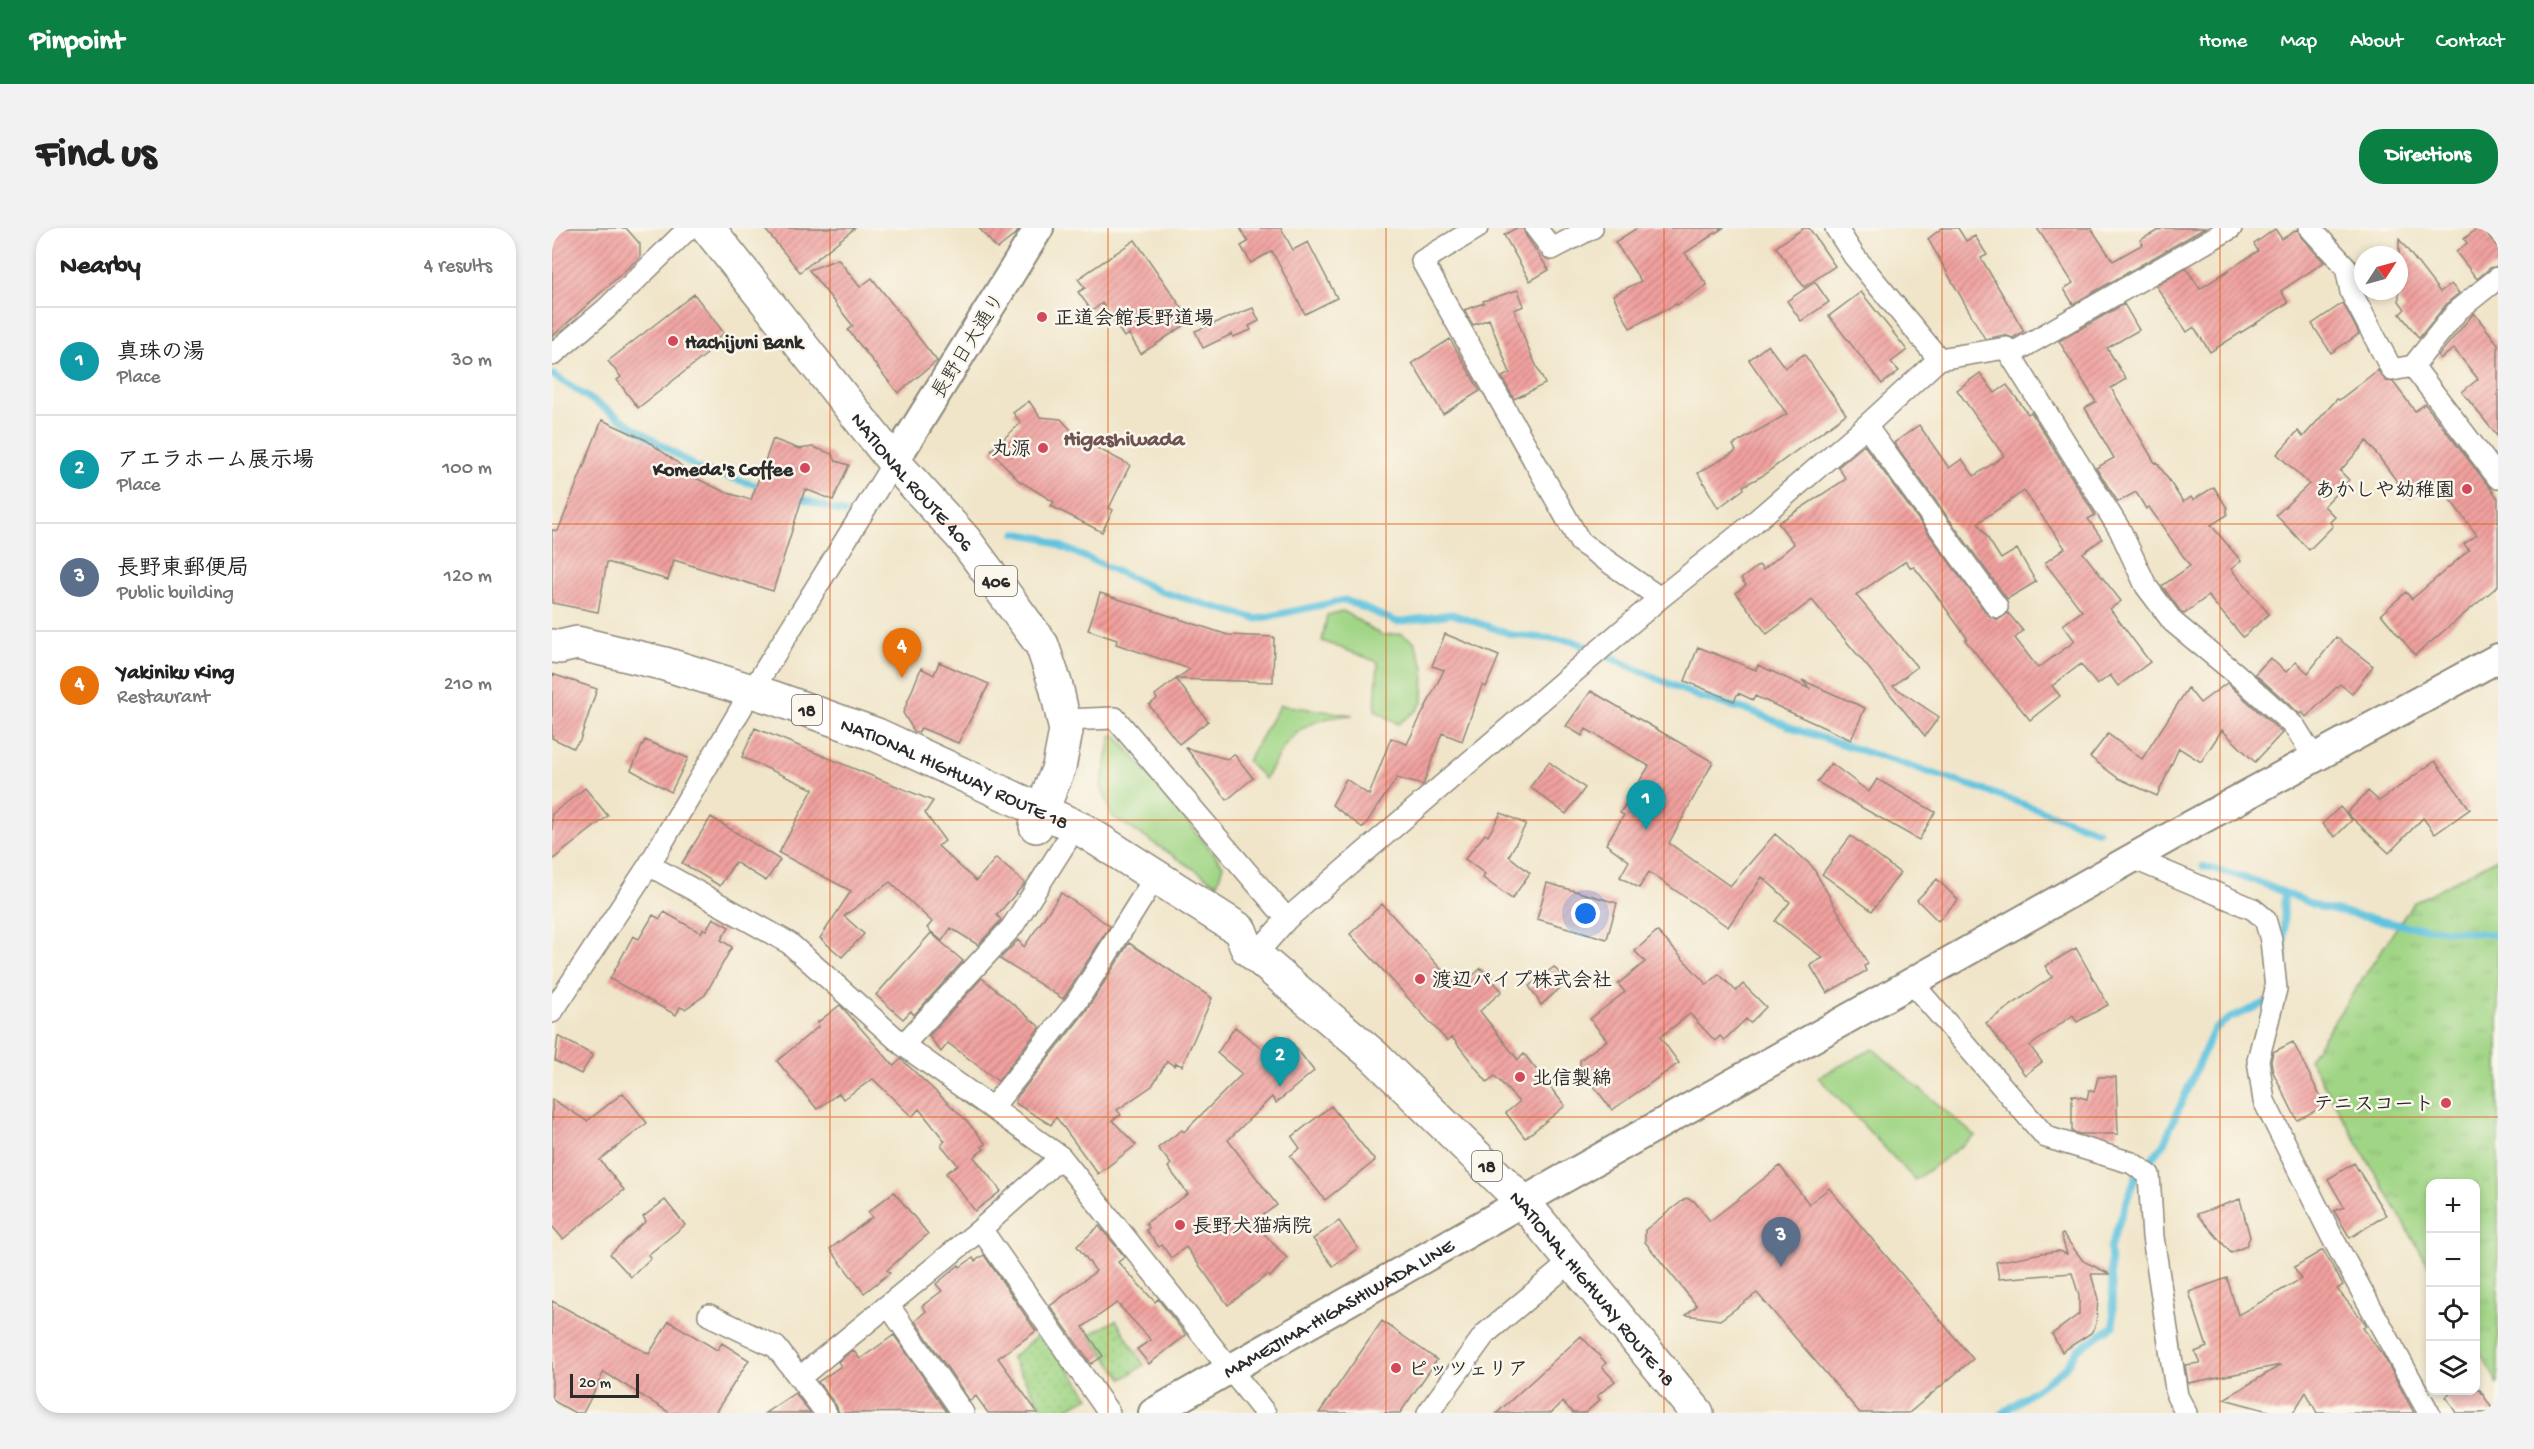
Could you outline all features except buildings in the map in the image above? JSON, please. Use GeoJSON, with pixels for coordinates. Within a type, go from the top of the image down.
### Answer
{"type":"FeatureCollection","features":[{"type":"Feature","properties":{"kind":"highway","name":"NATIONAL ROUTE 406"},"geometry":{"type":"LineString","coordinates":[[708,228],[894,462],[964,539],[1042,645],[1056,686],[1066,731],[1059,767],[1039,818]]}},
{"type":"Feature","properties":{"kind":"highway","name":"NATIONAL HIGHWAY ROUTE 18"},"geometry":{"type":"LineString","coordinates":[[556,646],[575,659],[747,699],[850,747],[1039,818],[1083,830],[1240,930],[1252,951],[1373,1055],[1523,1202],[1697,1413]]}},
{"type":"Feature","properties":{"kind":"highway","name":"NATIONAL HIGHWAY ROUTE 18"},"geometry":{"type":"LineString","coordinates":[[1039,818],[1066,842],[1147,890],[1227,945],[1252,951]]}},
{"type":"Feature","properties":{"kind":"street"},"geometry":{"type":"LineString","coordinates":[[552,355],[606,309],[689,228]]}},
{"type":"Feature","properties":{"kind":"street","name":"長野日大通り"},"geometry":{"type":"LineString","coordinates":[[894,462],[1039,228]]}},
{"type":"Feature","properties":{"kind":"street"},"geometry":{"type":"LineString","coordinates":[[1477,228],[1422,261],[1580,542],[1660,598]]}},
{"type":"Feature","properties":{"kind":"street"},"geometry":{"type":"LineString","coordinates":[[1536,228],[1551,249],[1592,228]]}},
{"type":"Feature","properties":{"kind":"street"},"geometry":{"type":"LineString","coordinates":[[1836,228],[1854,256],[1939,359]]}},
{"type":"Feature","properties":{"kind":"street"},"geometry":{"type":"LineString","coordinates":[[2011,354],[2231,228]]}},
{"type":"Feature","properties":{"kind":"street"},"geometry":{"type":"LineString","coordinates":[[2310,228],[2346,267],[2351,292],[2392,370],[2413,366],[2458,310],[2498,278]]}},
{"type":"Feature","properties":{"kind":"street"},"geometry":{"type":"LineString","coordinates":[[1252,951],[1660,598],[1750,526],[1866,426],[1939,359],[2006,348],[2120,530],[2146,586],[2173,622],[2295,727],[2315,759]]}},
{"type":"Feature","properties":{"kind":"street"},"geometry":{"type":"LineString","coordinates":[[2413,366],[2498,478]]}},
{"type":"Feature","properties":{"kind":"street"},"geometry":{"type":"LineString","coordinates":[[1866,426],[1997,607]]}},
{"type":"Feature","properties":{"kind":"street"},"geometry":{"type":"LineString","coordinates":[[552,1012],[649,865],[747,699],[894,462]]}},
{"type":"Feature","properties":{"kind":"street","name":"MAMEJIMA-HIGASHIWADA LINE"},"geometry":{"type":"LineString","coordinates":[[1153,1413],[1523,1202],[2135,859],[2184,829],[2498,658]]}},
{"type":"Feature","properties":{"kind":"street"},"geometry":{"type":"LineString","coordinates":[[1064,720],[1115,718],[1287,919]]}},
{"type":"Feature","properties":{"kind":"street"},"geometry":{"type":"LineString","coordinates":[[903,1045],[1012,927],[1066,842]]}},
{"type":"Feature","properties":{"kind":"street"},"geometry":{"type":"LineString","coordinates":[[2135,859],[2253,909],[2265,919],[2271,940],[2276,989],[2258,1060],[2264,1101],[2332,1237],[2429,1413]]}},
{"type":"Feature","properties":{"kind":"street"},"geometry":{"type":"LineString","coordinates":[[649,865],[789,943],[903,1045],[1061,1157],[1265,1413]]}},
{"type":"Feature","properties":{"kind":"street"},"geometry":{"type":"LineString","coordinates":[[992,1108],[1076,1003],[1147,890]]}},
{"type":"Feature","properties":{"kind":"street"},"geometry":{"type":"LineString","coordinates":[[1912,983],[2046,1137],[2133,1163],[2149,1175],[2153,1237],[2175,1384],[2177,1396],[2186,1413]]}},
{"type":"Feature","properties":{"kind":"street"},"geometry":{"type":"LineString","coordinates":[[799,1378],[981,1229],[1061,1157]]}},
{"type":"Feature","properties":{"kind":"street"},"geometry":{"type":"LineString","coordinates":[[981,1229],[1110,1413]]}},
{"type":"Feature","properties":{"kind":"street"},"geometry":{"type":"LineString","coordinates":[[1428,1413],[1485,1334],[1573,1260]]}},
{"type":"Feature","properties":{"kind":"street"},"geometry":{"type":"LineString","coordinates":[[889,1306],[963,1413]]}},
{"type":"Feature","properties":{"kind":"street"},"geometry":{"type":"LineString","coordinates":[[709,1315],[776,1347],[826,1413]]}},
{"type":"Feature","properties":{"kind":"green space"},"geometry":{"type":"Polygon","coordinates":[[[1343,611],[1381,635],[1401,634],[1414,641],[1424,667],[1423,701],[1417,710],[1398,724],[1375,710],[1378,662],[1322,641],[1327,615],[1343,611]]]}},
{"type":"Feature","properties":{"kind":"green space"},"geometry":{"type":"Polygon","coordinates":[[[1280,705],[1353,715],[1321,720],[1298,732],[1281,751],[1265,779],[1247,761],[1280,705]]]}},
{"type":"Feature","properties":{"kind":"green space"},"geometry":{"type":"Polygon","coordinates":[[[1116,735],[1223,865],[1217,884],[1112,816],[1101,786],[1111,737],[1116,735]]]}},
{"type":"Feature","properties":{"kind":"green space"},"geometry":{"type":"Polygon","coordinates":[[[2498,858],[2498,1384],[2480,1352],[2480,1179],[2426,1179],[2426,1261],[2309,1059],[2413,903],[2498,858]]]}},
{"type":"Feature","properties":{"kind":"green space"},"geometry":{"type":"Polygon","coordinates":[[[1873,1049],[1975,1136],[1915,1180],[1818,1077],[1873,1049]]]}},
{"type":"Feature","properties":{"kind":"green space"},"geometry":{"type":"Polygon","coordinates":[[[1116,1320],[1144,1365],[1123,1379],[1089,1335],[1116,1320]]]}},
{"type":"Feature","properties":{"kind":"green space"},"geometry":{"type":"Polygon","coordinates":[[[1042,1332],[1089,1397],[1059,1413],[1046,1413],[1011,1358],[1042,1332]]]}},
{"type":"Feature","properties":{"kind":"waterway"},"geometry":{"type":"LineString","coordinates":[[553,375],[699,469],[763,487]]}},
{"type":"Feature","properties":{"kind":"waterway"},"geometry":{"type":"LineString","coordinates":[[794,496],[845,513]]}},
{"type":"Feature","properties":{"kind":"waterway"},"geometry":{"type":"LineString","coordinates":[[1016,533],[1043,538],[1162,592],[1257,619],[1345,600],[1397,622],[1452,614],[1513,635],[1573,641],[1699,697],[1750,711],[1801,731],[1978,788],[2098,831]]}},
{"type":"Feature","properties":{"kind":"waterway"},"geometry":{"type":"LineString","coordinates":[[2203,866],[2256,881],[2322,908],[2407,926],[2498,935]]}},
{"type":"Feature","properties":{"kind":"waterway"},"geometry":{"type":"LineString","coordinates":[[2284,894],[2284,967]]}},
{"type":"Feature","properties":{"kind":"waterway"},"geometry":{"type":"LineString","coordinates":[[2003,1413],[2065,1368],[2078,1349],[2114,1326],[2110,1248],[2135,1178],[2163,1145],[2214,1029],[2230,1018],[2268,1002]]}},
{"type":"Feature","properties":{"kind":"place","name":"正道会館長野道場"},"geometry":{"type":"Point","coordinates":[1042,317]}},
{"type":"Feature","properties":{"kind":"place","name":"Hachijuni Bank"},"geometry":{"type":"Point","coordinates":[673,341]}},
{"type":"Feature","properties":{"kind":"place","name":"丸源"},"geometry":{"type":"Point","coordinates":[1043,448]}},
{"type":"Feature","properties":{"kind":"place","name":"Komeda's Coffee"},"geometry":{"type":"Point","coordinates":[805,468]}},
{"type":"Feature","properties":{"kind":"place","name":"あかしや幼稚園"},"geometry":{"type":"Point","coordinates":[2467,489]}},
{"type":"Feature","properties":{"kind":"place","name":"Yakiniku King"},"geometry":{"type":"Point","coordinates":[902,678]}},
{"type":"Feature","properties":{"kind":"place","name":"真珠の湯"},"geometry":{"type":"Point","coordinates":[1646,830]}},
{"type":"Feature","properties":{"kind":"place","name":"渡辺パイプ株式会社"},"geometry":{"type":"Point","coordinates":[1420,979]}},
{"type":"Feature","properties":{"kind":"place","name":"北信製綿"},"geometry":{"type":"Point","coordinates":[1520,1077]}},
{"type":"Feature","properties":{"kind":"place","name":"アエラホーム展示場"},"geometry":{"type":"Point","coordinates":[1280,1087]}},
{"type":"Feature","properties":{"kind":"place","name":"テニスコート"},"geometry":{"type":"Point","coordinates":[2446,1103]}},
{"type":"Feature","properties":{"kind":"place","name":"長野犬猫病院"},"geometry":{"type":"Point","coordinates":[1180,1225]}},
{"type":"Feature","properties":{"kind":"place","name":"長野東郵便局"},"geometry":{"type":"Point","coordinates":[1781,1267]}},
{"type":"Feature","properties":{"kind":"place","name":"ピッツェリア"},"geometry":{"type":"Point","coordinates":[1396,1368]}},
{"type":"Feature","properties":{"kind":"district","name":"Higashiwada"},"geometry":{"type":"Point","coordinates":[1124,437]}}]}
